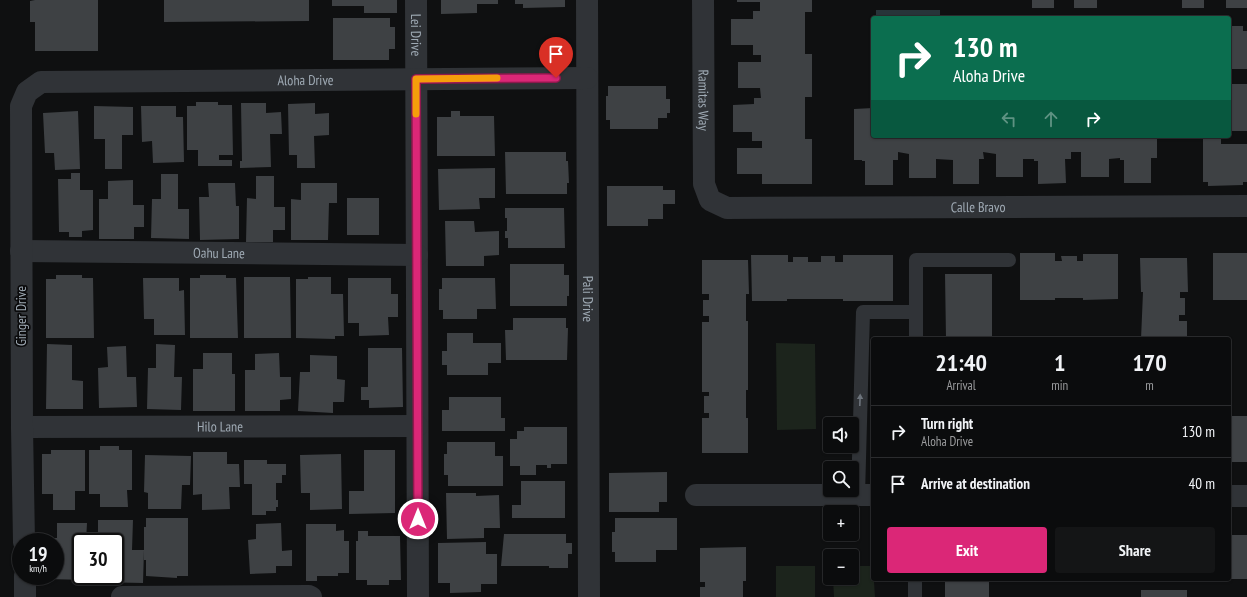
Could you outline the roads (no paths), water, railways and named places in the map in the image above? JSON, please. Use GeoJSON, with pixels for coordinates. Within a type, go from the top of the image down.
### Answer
{"type":"FeatureCollection","features":[{"type":"Feature","properties":{"kind":"street","name":"Lei Drive"},"geometry":{"type":"LineString","coordinates":[[416,0],[418,597]]}},
{"type":"Feature","properties":{"kind":"street","name":"Pali Drive"},"geometry":{"type":"LineString","coordinates":[[587,0],[590,597]]}},
{"type":"Feature","properties":{"kind":"street","name":"Ramitas Way"},"geometry":{"type":"LineString","coordinates":[[703,0],[704,184],[710,200]]}},
{"type":"Feature","properties":{"kind":"street","name":"Aloha Drive"},"geometry":{"type":"LineString","coordinates":[[27,92],[41,82],[587,78]]}},
{"type":"Feature","properties":{"kind":"street","name":"Ginger Drive"},"geometry":{"type":"LineString","coordinates":[[24,533],[21,106],[27,92]]}},
{"type":"Feature","properties":{"kind":"street","name":"Calle Bravo"},"geometry":{"type":"LineString","coordinates":[[710,200],[727,208],[1247,206]]}},
{"type":"Feature","properties":{"kind":"street","name":"Oahu Lane"},"geometry":{"type":"LineString","coordinates":[[21,251],[417,255]]}},
{"type":"Feature","properties":{"kind":"street","name":"Hilo Lane"},"geometry":{"type":"LineString","coordinates":[[22,427],[417,426]]}},
{"type":"Feature","properties":{"kind":"street"},"geometry":{"type":"LineString","coordinates":[[696,495],[865,495]]}},
{"type":"Feature","properties":{"kind":"street"},"geometry":{"type":"LineString","coordinates":[[1231,496],[1247,496]]}},
{"type":"Feature","properties":{"kind":"street"},"geometry":{"type":"LineString","coordinates":[[25,585],[25,597]]}},
{"type":"Feature","properties":{"kind":"street"},"geometry":{"type":"LineString","coordinates":[[122,597],[311,597]]}},
{"type":"Feature","properties":{"kind":"lane"},"geometry":{"type":"LineString","coordinates":[[916,337],[916,260],[1009,260]]}},
{"type":"Feature","properties":{"kind":"lane"},"geometry":{"type":"LineString","coordinates":[[865,495],[863,312],[916,312]]}},
{"type":"Feature","properties":{"kind":"lane"},"geometry":{"type":"LineString","coordinates":[[915,581],[915,597]]}}]}
